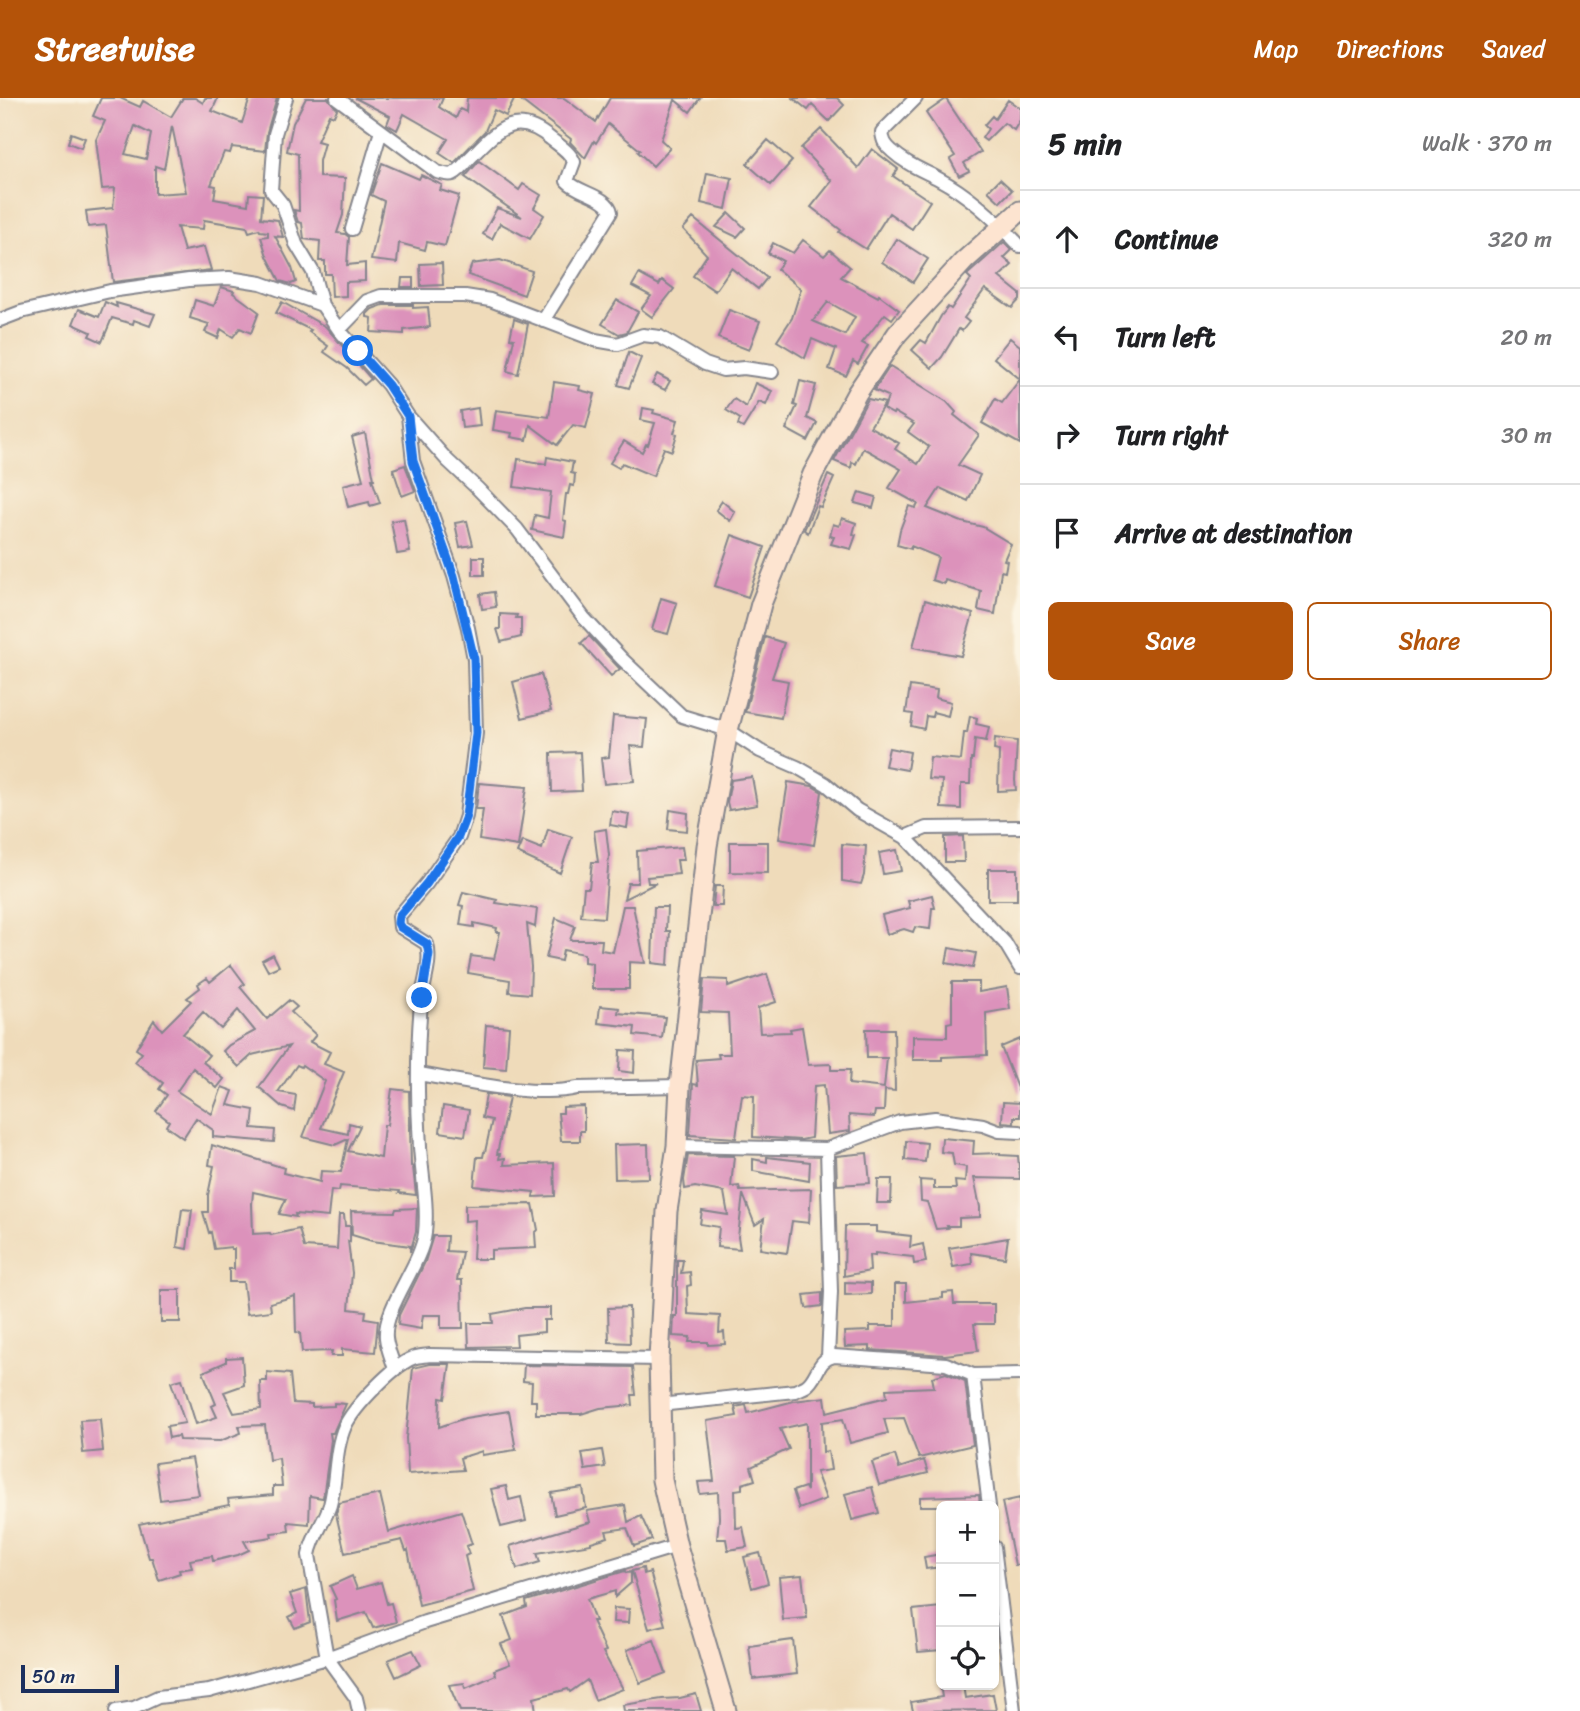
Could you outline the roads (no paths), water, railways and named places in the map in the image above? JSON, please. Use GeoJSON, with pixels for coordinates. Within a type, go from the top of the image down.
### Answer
{"type":"FeatureCollection","features":[{"type":"Feature","properties":{"kind":"main road"},"geometry":{"type":"LineString","coordinates":[[726,1711],[677,1546],[662,1480],[659,1359],[667,1211],[677,1146],[680,1086],[707,846],[728,730],[761,604],[813,474],[857,393],[897,334],[957,269],[1020,211]]}},
{"type":"Feature","properties":{"kind":"street"},"geometry":{"type":"LineString","coordinates":[[286,98],[275,134],[271,190],[283,205],[296,244],[313,272],[322,305],[339,330],[388,385],[408,416],[447,460],[517,529],[584,618],[622,659],[682,716],[728,730],[760,751],[807,772],[857,810],[905,837],[1005,943],[1020,968]]}},
{"type":"Feature","properties":{"kind":"street"},"geometry":{"type":"LineString","coordinates":[[337,98],[437,172],[447,175],[454,174],[497,131],[509,125],[520,124],[542,131],[573,158],[574,166],[567,181],[573,187],[608,204],[611,212],[543,321]]}},
{"type":"Feature","properties":{"kind":"street"},"geometry":{"type":"LineString","coordinates":[[916,98],[887,124],[882,132],[883,141],[891,151],[915,169],[940,179],[1002,227],[1020,246]]}},
{"type":"Feature","properties":{"kind":"street"},"geometry":{"type":"LineString","coordinates":[[352,229],[381,131]]}},
{"type":"Feature","properties":{"kind":"street"},"geometry":{"type":"LineString","coordinates":[[0,320],[32,309],[110,291],[189,280],[229,278],[261,283],[322,305]]}},
{"type":"Feature","properties":{"kind":"street"},"geometry":{"type":"LineString","coordinates":[[339,330],[366,301],[381,296],[466,296],[490,300],[595,340],[618,344],[643,335],[660,337],[705,364],[723,370],[744,368],[772,372]]}},
{"type":"Feature","properties":{"kind":"street"},"geometry":{"type":"LineString","coordinates":[[395,1369],[386,1337],[387,1325],[401,1289],[421,1251],[425,1232],[425,1197],[419,1136],[419,1074],[422,998],[429,954],[427,944],[398,923],[399,916],[427,883],[458,837],[466,816],[476,733],[474,659],[468,628],[454,576],[413,461],[408,416]]}},
{"type":"Feature","properties":{"kind":"street"},"geometry":{"type":"LineString","coordinates":[[905,837],[926,828],[1020,827]]}},
{"type":"Feature","properties":{"kind":"street"},"geometry":{"type":"LineString","coordinates":[[419,1074],[550,1092],[577,1088],[680,1086]]}},
{"type":"Feature","properties":{"kind":"street"},"geometry":{"type":"LineString","coordinates":[[677,1146],[827,1149],[900,1122],[935,1118],[983,1125],[999,1131],[1020,1132]]}},
{"type":"Feature","properties":{"kind":"street"},"geometry":{"type":"LineString","coordinates":[[659,1405],[795,1391],[807,1385],[828,1357],[831,1293],[827,1149]]}},
{"type":"Feature","properties":{"kind":"street"},"geometry":{"type":"LineString","coordinates":[[359,1711],[356,1698],[327,1658],[310,1564],[311,1545],[325,1520],[331,1502],[337,1456],[345,1426],[352,1415],[395,1369],[413,1358],[429,1355],[659,1359]]}},
{"type":"Feature","properties":{"kind":"street"},"geometry":{"type":"LineString","coordinates":[[828,1357],[946,1364],[973,1375],[1020,1374]]}},
{"type":"Feature","properties":{"kind":"street"},"geometry":{"type":"LineString","coordinates":[[973,1375],[988,1501]]}},
{"type":"Feature","properties":{"kind":"street"},"geometry":{"type":"LineString","coordinates":[[116,1711],[134,1708],[158,1697],[209,1692],[327,1658],[425,1622],[677,1546]]}},
{"type":"Feature","properties":{"kind":"street"},"geometry":{"type":"LineString","coordinates":[[996,1564],[1014,1711]]}}]}
